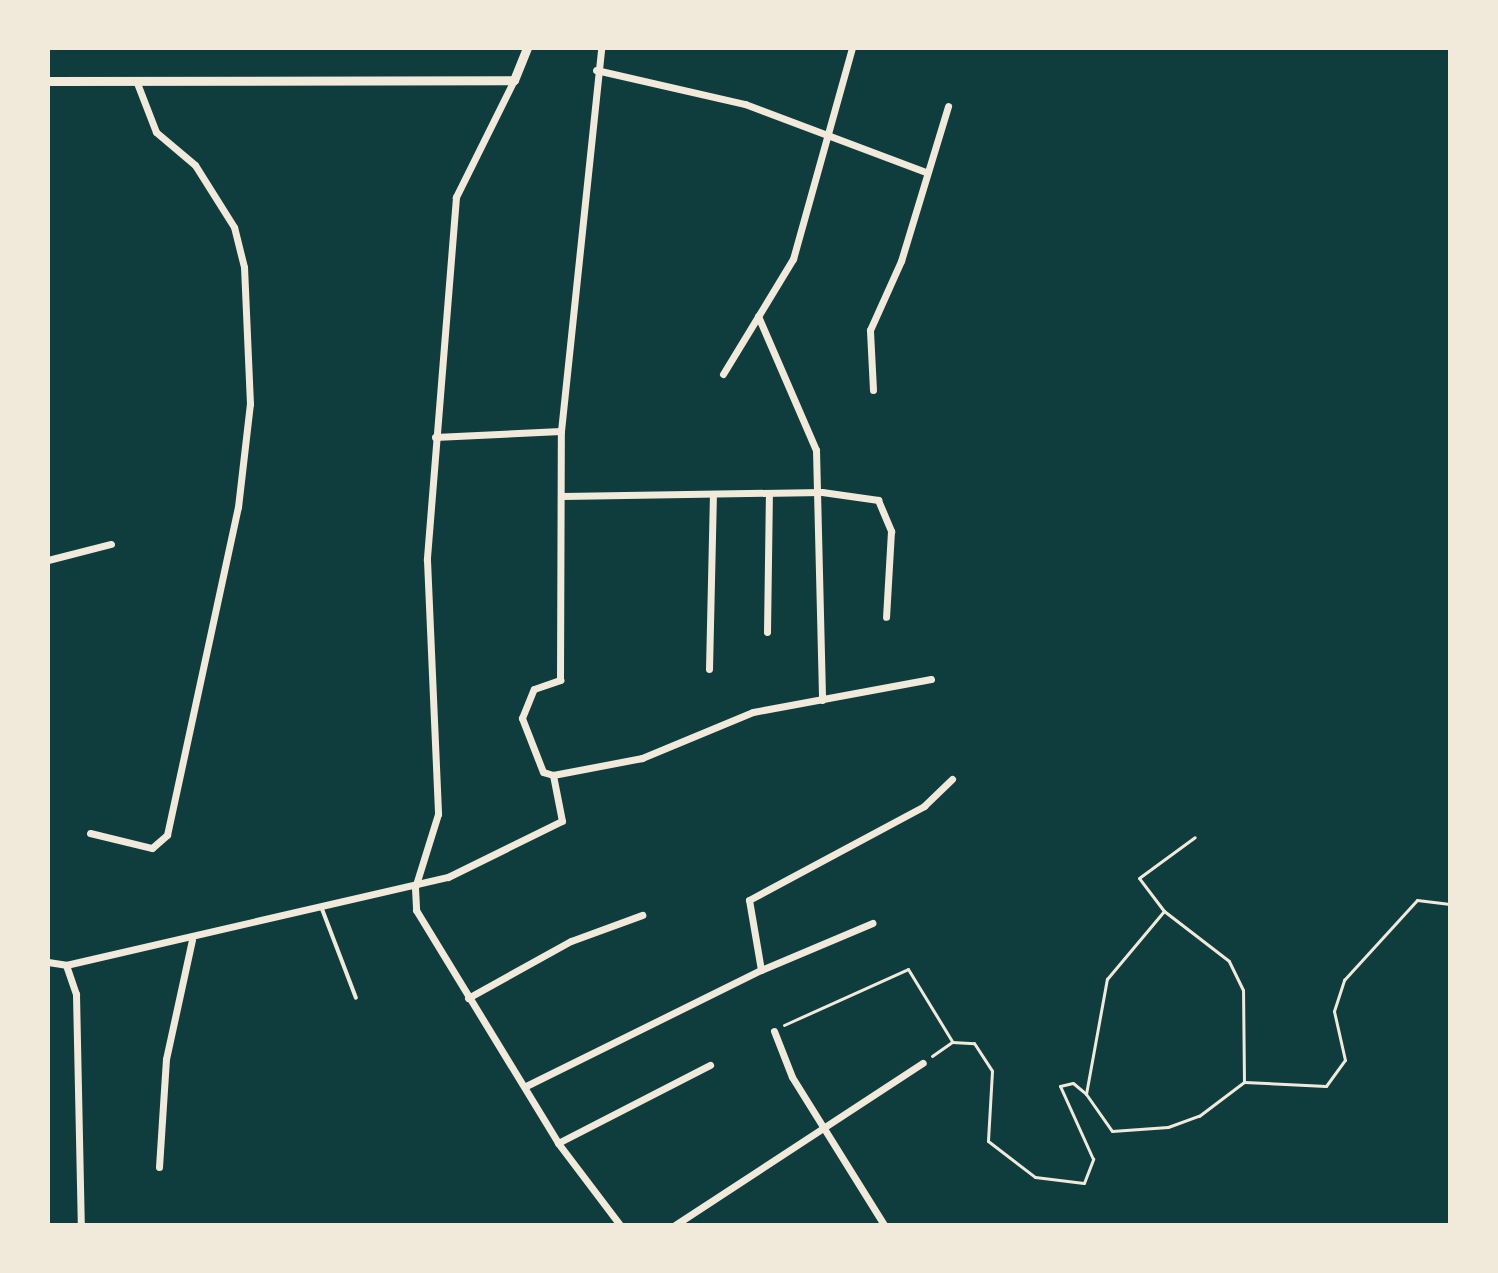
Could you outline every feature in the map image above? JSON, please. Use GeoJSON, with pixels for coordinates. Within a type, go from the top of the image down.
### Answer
{"type":"FeatureCollection","features":[{"type":"Feature","properties":{"kind":"street"},"geometry":{"type":"LineString","coordinates":[[527,48],[456,197],[435,437],[427,598],[438,814],[415,888],[424,933],[526,1086],[558,1143],[620,1225]]}},
{"type":"Feature","properties":{"kind":"street"},"geometry":{"type":"LineString","coordinates":[[601,48],[596,70],[561,431],[560,680],[534,689],[522,718],[543,772],[553,775],[642,758],[738,716],[931,679]]}},
{"type":"Feature","properties":{"kind":"street"},"geometry":{"type":"LineString","coordinates":[[723,374],[793,259],[852,48]]}},
{"type":"Feature","properties":{"kind":"street"},"geometry":{"type":"LineString","coordinates":[[596,70],[745,104],[926,172]]}},
{"type":"Feature","properties":{"kind":"street"},"geometry":{"type":"LineString","coordinates":[[48,81],[514,80]]}},
{"type":"Feature","properties":{"kind":"street"},"geometry":{"type":"LineString","coordinates":[[90,833],[152,848],[167,835],[238,507],[250,404],[244,267],[234,227],[195,165],[156,132],[137,83]]}},
{"type":"Feature","properties":{"kind":"street"},"geometry":{"type":"LineString","coordinates":[[873,390],[870,330],[901,261],[948,106]]}},
{"type":"Feature","properties":{"kind":"street"},"geometry":{"type":"LineString","coordinates":[[758,316],[808,425],[822,492],[822,700]]}},
{"type":"Feature","properties":{"kind":"street"},"geometry":{"type":"LineString","coordinates":[[435,437],[561,431]]}},
{"type":"Feature","properties":{"kind":"street"},"geometry":{"type":"LineString","coordinates":[[563,496],[822,492],[878,500],[887,516],[886,617]]}},
{"type":"Feature","properties":{"kind":"street"},"geometry":{"type":"LineString","coordinates":[[767,632],[769,494]]}},
{"type":"Feature","properties":{"kind":"street"},"geometry":{"type":"LineString","coordinates":[[709,669],[713,496]]}},
{"type":"Feature","properties":{"kind":"street"},"geometry":{"type":"LineString","coordinates":[[48,560],[111,544]]}},
{"type":"Feature","properties":{"kind":"street"},"geometry":{"type":"LineString","coordinates":[[48,962],[66,965],[192,940],[415,888],[562,821],[553,775]]}},
{"type":"Feature","properties":{"kind":"street"},"geometry":{"type":"LineString","coordinates":[[761,970],[749,900],[924,806],[952,779]]}},
{"type":"Feature","properties":{"kind":"street"},"geometry":{"type":"LineString","coordinates":[[468,998],[571,941],[642,915]]}},
{"type":"Feature","properties":{"kind":"street"},"geometry":{"type":"LineString","coordinates":[[526,1086],[761,970],[872,923]]}},
{"type":"Feature","properties":{"kind":"street"},"geometry":{"type":"LineString","coordinates":[[159,1167],[166,1059],[192,940]]}},
{"type":"Feature","properties":{"kind":"street"},"geometry":{"type":"LineString","coordinates":[[66,965],[79,1021],[81,1225]]}},
{"type":"Feature","properties":{"kind":"street"},"geometry":{"type":"LineString","coordinates":[[774,1031],[825,1132],[884,1225]]}},
{"type":"Feature","properties":{"kind":"street"},"geometry":{"type":"LineString","coordinates":[[675,1225],[825,1132],[923,1063]]}},
{"type":"Feature","properties":{"kind":"street"},"geometry":{"type":"LineString","coordinates":[[558,1143],[710,1065]]}},
{"type":"Feature","properties":{"kind":"lane"},"geometry":{"type":"LineString","coordinates":[[322,909],[356,998]]}},
{"type":"Feature","properties":{"kind":"path"},"geometry":{"type":"LineString","coordinates":[[1195,837],[1139,878],[1164,911],[1229,961],[1243,990],[1244,1082]]}},
{"type":"Feature","properties":{"kind":"path"},"geometry":{"type":"LineString","coordinates":[[923,1063],[952,1042],[974,1043],[987,1056],[993,1090],[988,1141],[1035,1177],[1074,1185],[1092,1174],[1087,1141],[1060,1099],[1060,1086],[1073,1083],[1086,1094],[1112,1131],[1168,1127],[1199,1116],[1244,1082],[1306,1089],[1333,1080],[1345,1060],[1334,1011],[1344,980],[1417,900],[1450,904]]}},
{"type":"Feature","properties":{"kind":"path"},"geometry":{"type":"LineString","coordinates":[[1086,1094],[1107,979],[1164,911]]}},
{"type":"Feature","properties":{"kind":"path"},"geometry":{"type":"LineString","coordinates":[[774,1031],[908,969],[952,1042]]}}]}
